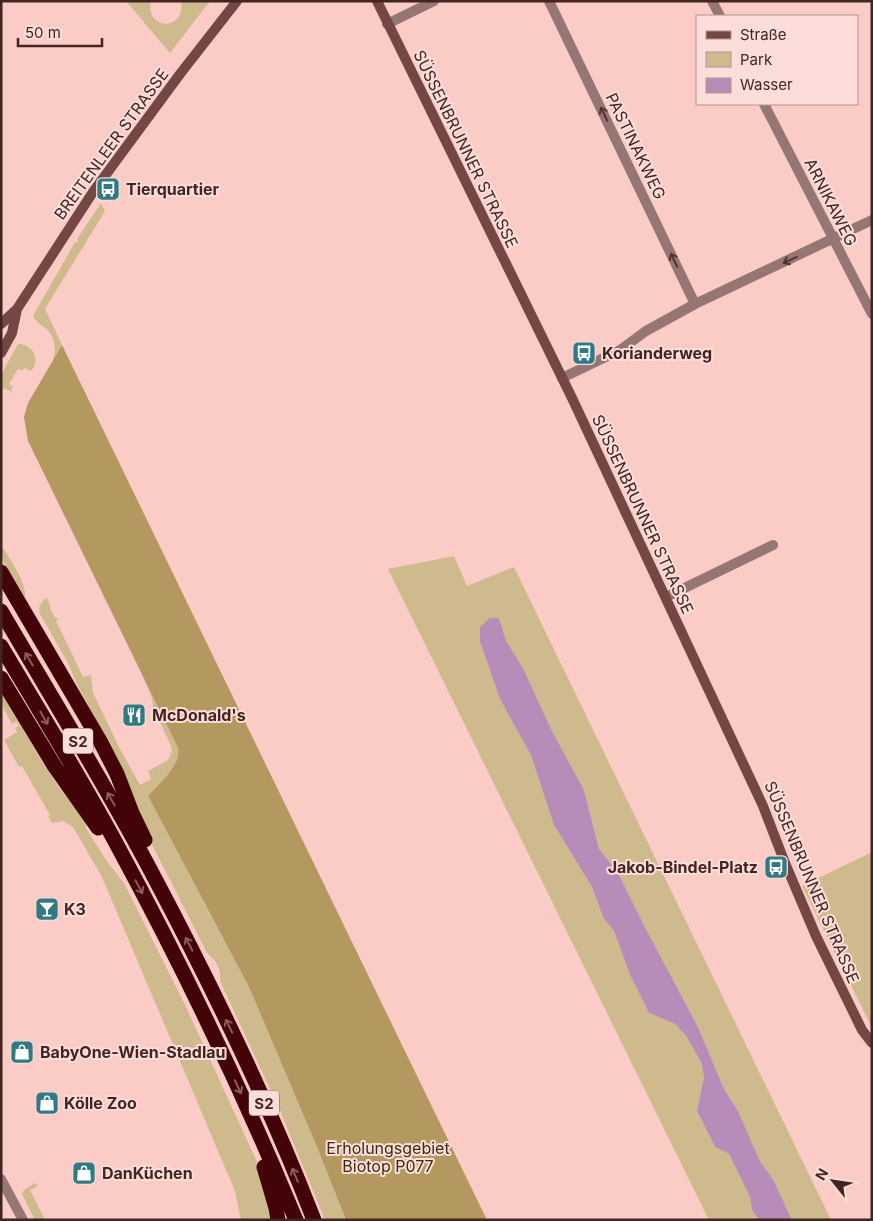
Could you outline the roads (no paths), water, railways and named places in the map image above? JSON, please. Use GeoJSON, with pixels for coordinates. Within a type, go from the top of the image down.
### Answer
{"type":"FeatureCollection","features":[{"type":"Feature","properties":{"kind":"highway"},"geometry":{"type":"LineString","coordinates":[[1,572],[100,741],[117,774],[132,813],[154,858],[152,872]]}},
{"type":"Feature","properties":{"kind":"highway","name":"S2"},"geometry":{"type":"LineString","coordinates":[[1,611],[115,805],[152,872],[241,1052],[314,1220]]}},
{"type":"Feature","properties":{"kind":"highway","name":"S2"},"geometry":{"type":"LineString","coordinates":[[1,646],[116,844],[160,926],[263,1142],[296,1220]]}},
{"type":"Feature","properties":{"kind":"highway"},"geometry":{"type":"LineString","coordinates":[[1,678],[55,767],[98,828],[116,844]]}},
{"type":"Feature","properties":{"kind":"highway"},"geometry":{"type":"LineString","coordinates":[[263,1142],[259,1155],[268,1179],[278,1220]]}},
{"type":"Feature","properties":{"kind":"street","name":"BREITENLEER STRASSE"},"geometry":{"type":"LineString","coordinates":[[1,324],[17,309],[93,192],[180,74],[237,1]]}},
{"type":"Feature","properties":{"kind":"street","name":"SÜSSENBRUNNER STRASSE"},"geometry":{"type":"LineString","coordinates":[[377,1],[562,378],[764,806],[785,863],[816,936],[862,1030],[872,1043]]}},
{"type":"Feature","properties":{"kind":"street"},"geometry":{"type":"LineString","coordinates":[[387,24],[434,1]]}},
{"type":"Feature","properties":{"kind":"street","name":"PASTINAKWEG"},"geometry":{"type":"LineString","coordinates":[[550,1],[695,304]]}},
{"type":"Feature","properties":{"kind":"street"},"geometry":{"type":"LineString","coordinates":[[712,1],[719,15]]}},
{"type":"Feature","properties":{"kind":"street","name":"ARNIKAWEG"},"geometry":{"type":"LineString","coordinates":[[765,105],[872,314]]}},
{"type":"Feature","properties":{"kind":"street"},"geometry":{"type":"LineString","coordinates":[[562,378],[620,350],[646,331],[695,304],[872,220]]}},
{"type":"Feature","properties":{"kind":"street","name":"BREITENLEER STRASSE"},"geometry":{"type":"LineString","coordinates":[[1,353],[12,333],[17,309]]}},
{"type":"Feature","properties":{"kind":"street"},"geometry":{"type":"LineString","coordinates":[[666,597],[773,545]]}},
{"type":"Feature","properties":{"kind":"street"},"geometry":{"type":"LineString","coordinates":[[1,1179],[24,1220]]}},
{"type":"Feature","properties":{"kind":"water"},"geometry":{"type":"Polygon","coordinates":[[[490,618],[499,618],[506,641],[523,668],[552,731],[584,790],[599,849],[617,871],[698,1027],[724,1089],[738,1111],[760,1161],[774,1181],[792,1220],[759,1220],[752,1210],[750,1197],[729,1154],[715,1147],[697,1111],[704,1077],[701,1062],[686,1036],[675,1024],[649,1013],[630,975],[614,931],[603,917],[592,887],[554,825],[531,755],[500,699],[480,642],[480,627],[490,618]]]}},
{"type":"Feature","properties":{"kind":"place","name":"Tierquartier"},"geometry":{"type":"Point","coordinates":[108,189]}},
{"type":"Feature","properties":{"kind":"place","name":"Korianderweg"},"geometry":{"type":"Point","coordinates":[584,353]}},
{"type":"Feature","properties":{"kind":"place","name":"McDonald's"},"geometry":{"type":"Point","coordinates":[134,715]}},
{"type":"Feature","properties":{"kind":"place","name":"Jakob-Bindel-Platz"},"geometry":{"type":"Point","coordinates":[776,867]}},
{"type":"Feature","properties":{"kind":"place","name":"K3"},"geometry":{"type":"Point","coordinates":[47,909]}},
{"type":"Feature","properties":{"kind":"place","name":"BabyOne-Wien-Stadlau"},"geometry":{"type":"Point","coordinates":[22,1052]}},
{"type":"Feature","properties":{"kind":"place","name":"Kölle Zoo"},"geometry":{"type":"Point","coordinates":[47,1103]}},
{"type":"Feature","properties":{"kind":"place","name":"DanKüchen"},"geometry":{"type":"Point","coordinates":[84,1173]}},
{"type":"Feature","properties":{"kind":"park label","name":"Erholungsgebiet Biotop P077"},"geometry":{"type":"Point","coordinates":[388,1157]}}]}
